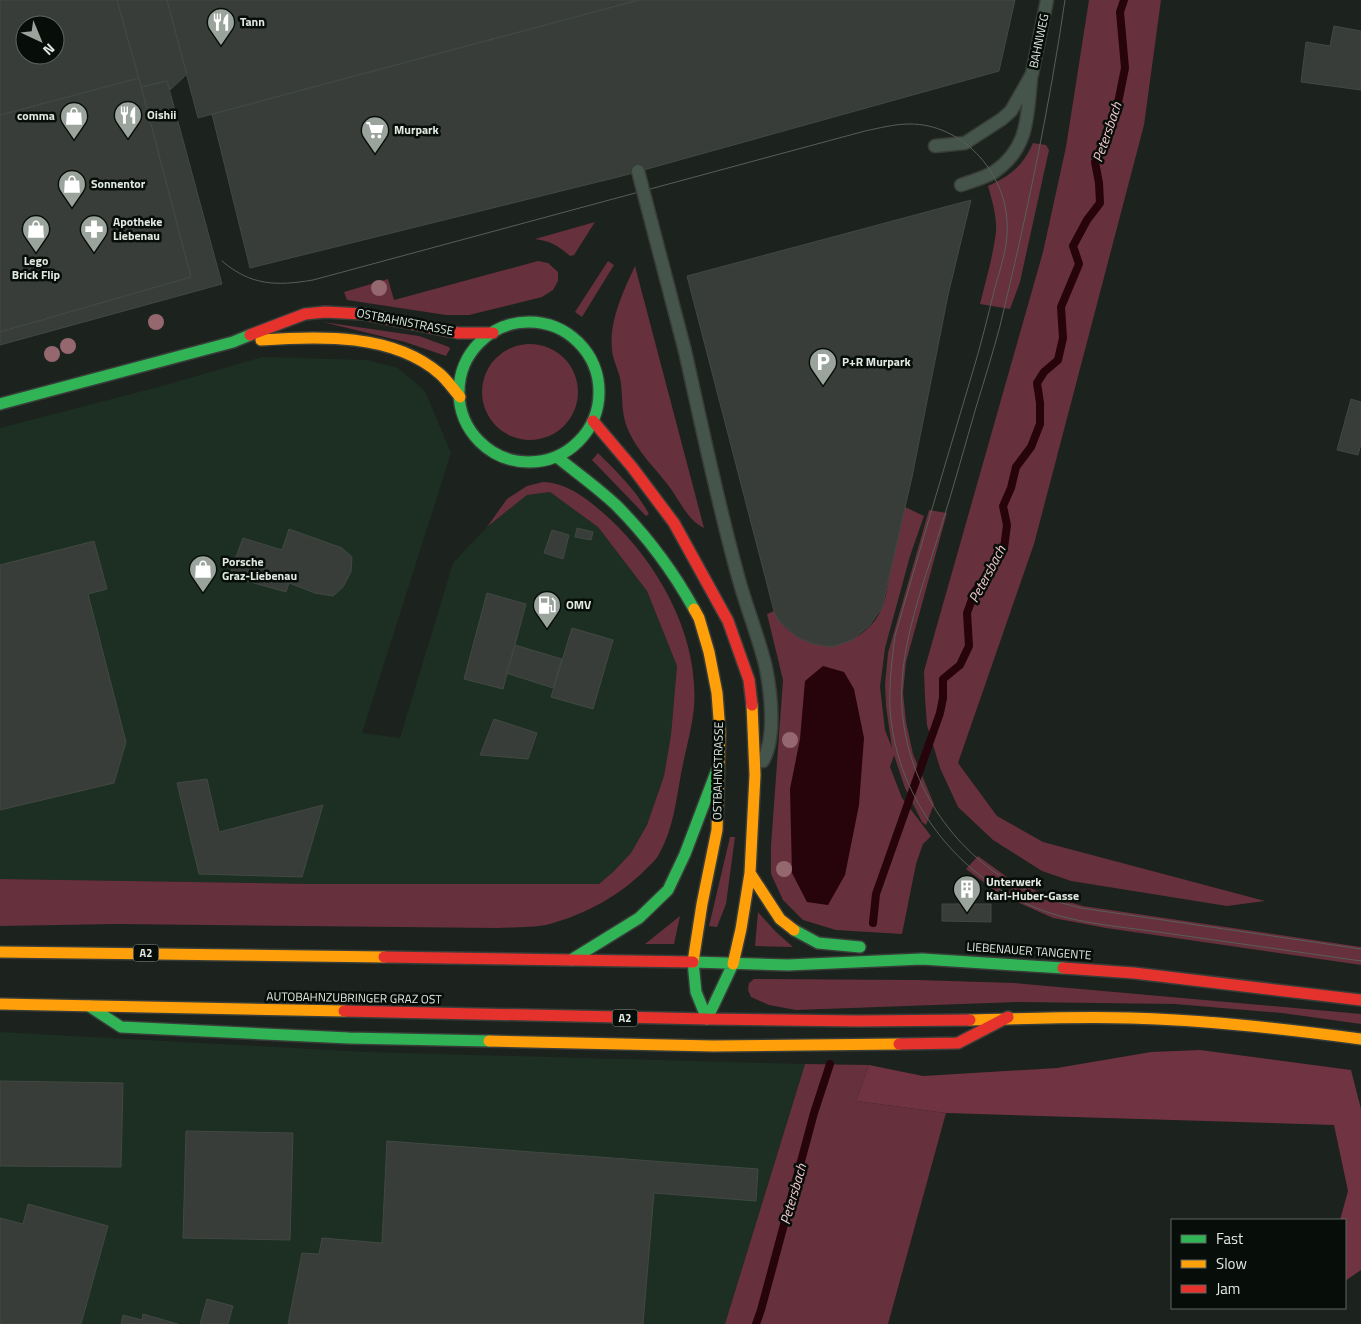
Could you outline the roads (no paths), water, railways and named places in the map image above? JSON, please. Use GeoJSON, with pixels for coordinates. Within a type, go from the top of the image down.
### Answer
{"type":"FeatureCollection","features":[{"type":"Feature","properties":{"kind":"main road","name":"OSTBAHNSTRASSE"},"geometry":{"type":"LineString","coordinates":[[0,404],[232,342],[306,314],[337,311],[363,313],[459,333],[493,333]]}},
{"type":"Feature","properties":{"kind":"main road","name":"OSTBAHNSTRASSE"},"geometry":{"type":"LineString","coordinates":[[523,323],[539,323],[556,327],[572,336],[584,348],[596,371],[599,396],[593,422],[578,443],[557,457],[527,462],[510,460],[495,454],[482,444],[471,431],[463,414],[460,397],[461,378],[467,360],[478,345],[493,333],[507,326],[523,323]]}},
{"type":"Feature","properties":{"kind":"main road","name":"OSTBAHNSTRASSE"},"geometry":{"type":"LineString","coordinates":[[232,342],[309,337],[364,342],[393,348],[418,359],[439,373],[460,397]]}},
{"type":"Feature","properties":{"kind":"main road"},"geometry":{"type":"LineString","coordinates":[[593,422],[632,467],[669,516],[728,621],[749,680],[754,721],[755,774],[750,873],[741,929],[732,964],[707,1019],[837,1022],[1008,1017],[1157,1018],[1256,1026],[1357,1038]]}},
{"type":"Feature","properties":{"kind":"main road","name":"OSTBAHNSTRASSE"},"geometry":{"type":"LineString","coordinates":[[557,457],[615,504],[643,533],[681,585],[698,618],[709,652],[717,693],[720,732],[717,830],[692,962],[696,992],[707,1019]]}},
{"type":"Feature","properties":{"kind":"main road"},"geometry":{"type":"LineString","coordinates":[[571,960],[639,918],[668,890],[685,854],[718,767]]}},
{"type":"Feature","properties":{"kind":"main road"},"geometry":{"type":"LineString","coordinates":[[750,873],[780,919],[794,930],[818,943],[871,947]]}},
{"type":"Feature","properties":{"kind":"main road"},"geometry":{"type":"LineString","coordinates":[[888,949],[897,950],[922,959]]}},
{"type":"Feature","properties":{"kind":"main road","name":"A2"},"geometry":{"type":"LineString","coordinates":[[0,952],[692,962]]}},
{"type":"Feature","properties":{"kind":"main road","name":"LIEBENAUER TANGENTE"},"geometry":{"type":"LineString","coordinates":[[692,962],[788,965],[922,959],[974,961],[1134,973],[1227,986],[1356,999]]}},
{"type":"Feature","properties":{"kind":"main road","name":"AUTOBAHNZUBRINGER GRAZ OST"},"geometry":{"type":"LineString","coordinates":[[0,1004],[707,1019]]}},
{"type":"Feature","properties":{"kind":"main road"},"geometry":{"type":"LineString","coordinates":[[89,1006],[121,1027],[349,1038],[712,1046],[958,1044],[1008,1017]]}},
{"type":"Feature","properties":{"kind":"lane","name":"BAHNWEG"},"geometry":{"type":"LineString","coordinates":[[935,146],[965,143],[1011,111],[1032,74],[1047,0]]}},
{"type":"Feature","properties":{"kind":"lane"},"geometry":{"type":"LineString","coordinates":[[961,185],[992,173],[1011,158],[1025,131],[1032,74]]}},
{"type":"Feature","properties":{"kind":"lane"},"geometry":{"type":"LineString","coordinates":[[638,172],[685,351],[739,581],[766,667],[770,697],[771,730],[767,753],[755,774]]}},
{"type":"Feature","properties":{"kind":"waterway","name":"Petersbach"},"geometry":{"type":"LineString","coordinates":[[873,923],[876,894],[940,713],[943,698],[943,679],[960,665],[969,646],[967,613],[975,591],[990,573],[1004,548],[1007,525],[1003,506],[1011,488],[1016,467],[1031,447],[1040,424],[1040,403],[1037,383],[1044,372],[1058,360],[1063,338],[1061,307],[1079,264],[1073,246],[1087,220],[1100,203],[1095,162],[1111,127],[1125,68],[1120,12],[1124,0]]}},
{"type":"Feature","properties":{"kind":"waterway","name":"Petersbach"},"geometry":{"type":"LineString","coordinates":[[756,1324],[814,1113],[830,1064]]}},
{"type":"Feature","properties":{"kind":"tram line"},"geometry":{"type":"LineString","coordinates":[[1065,0],[1036,164],[1000,326],[911,625],[902,676],[904,726],[910,753],[932,805],[948,828],[967,849],[988,867],[1012,883],[1037,895],[1081,908],[1361,949]]}},
{"type":"Feature","properties":{"kind":"tram line"},"geometry":{"type":"LineString","coordinates":[[222,261],[254,280],[276,283],[313,280],[893,125],[929,126],[946,132],[962,141],[976,153],[998,184],[1004,202],[1007,239],[978,355],[895,636],[890,681],[890,708],[894,739],[903,770],[916,798],[932,825],[952,850],[975,871],[1001,890],[1044,911],[1093,923],[1361,961]]}},
{"type":"Feature","properties":{"kind":"place","name":"Tann"},"geometry":{"type":"Point","coordinates":[221,46]}},
{"type":"Feature","properties":{"kind":"place","name":"Oishii"},"geometry":{"type":"Point","coordinates":[128,139]}},
{"type":"Feature","properties":{"kind":"place","name":"comma"},"geometry":{"type":"Point","coordinates":[74,140]}},
{"type":"Feature","properties":{"kind":"place","name":"Murpark"},"geometry":{"type":"Point","coordinates":[375,154]}},
{"type":"Feature","properties":{"kind":"place","name":"Sonnentor"},"geometry":{"type":"Point","coordinates":[72,208]}},
{"type":"Feature","properties":{"kind":"place","name":"Lego Brick Flip"},"geometry":{"type":"Point","coordinates":[36,253]}},
{"type":"Feature","properties":{"kind":"place","name":"Apotheke Liebenau"},"geometry":{"type":"Point","coordinates":[94,253]}},
{"type":"Feature","properties":{"kind":"place","name":"P+R Murpark"},"geometry":{"type":"Point","coordinates":[823,386]}},
{"type":"Feature","properties":{"kind":"place","name":"Porsche Graz-Liebenau"},"geometry":{"type":"Point","coordinates":[203,593]}},
{"type":"Feature","properties":{"kind":"place","name":"OMV"},"geometry":{"type":"Point","coordinates":[547,629]}},
{"type":"Feature","properties":{"kind":"place","name":"Unterwerk Karl-Huber-Gasse"},"geometry":{"type":"Point","coordinates":[967,913]}}]}
